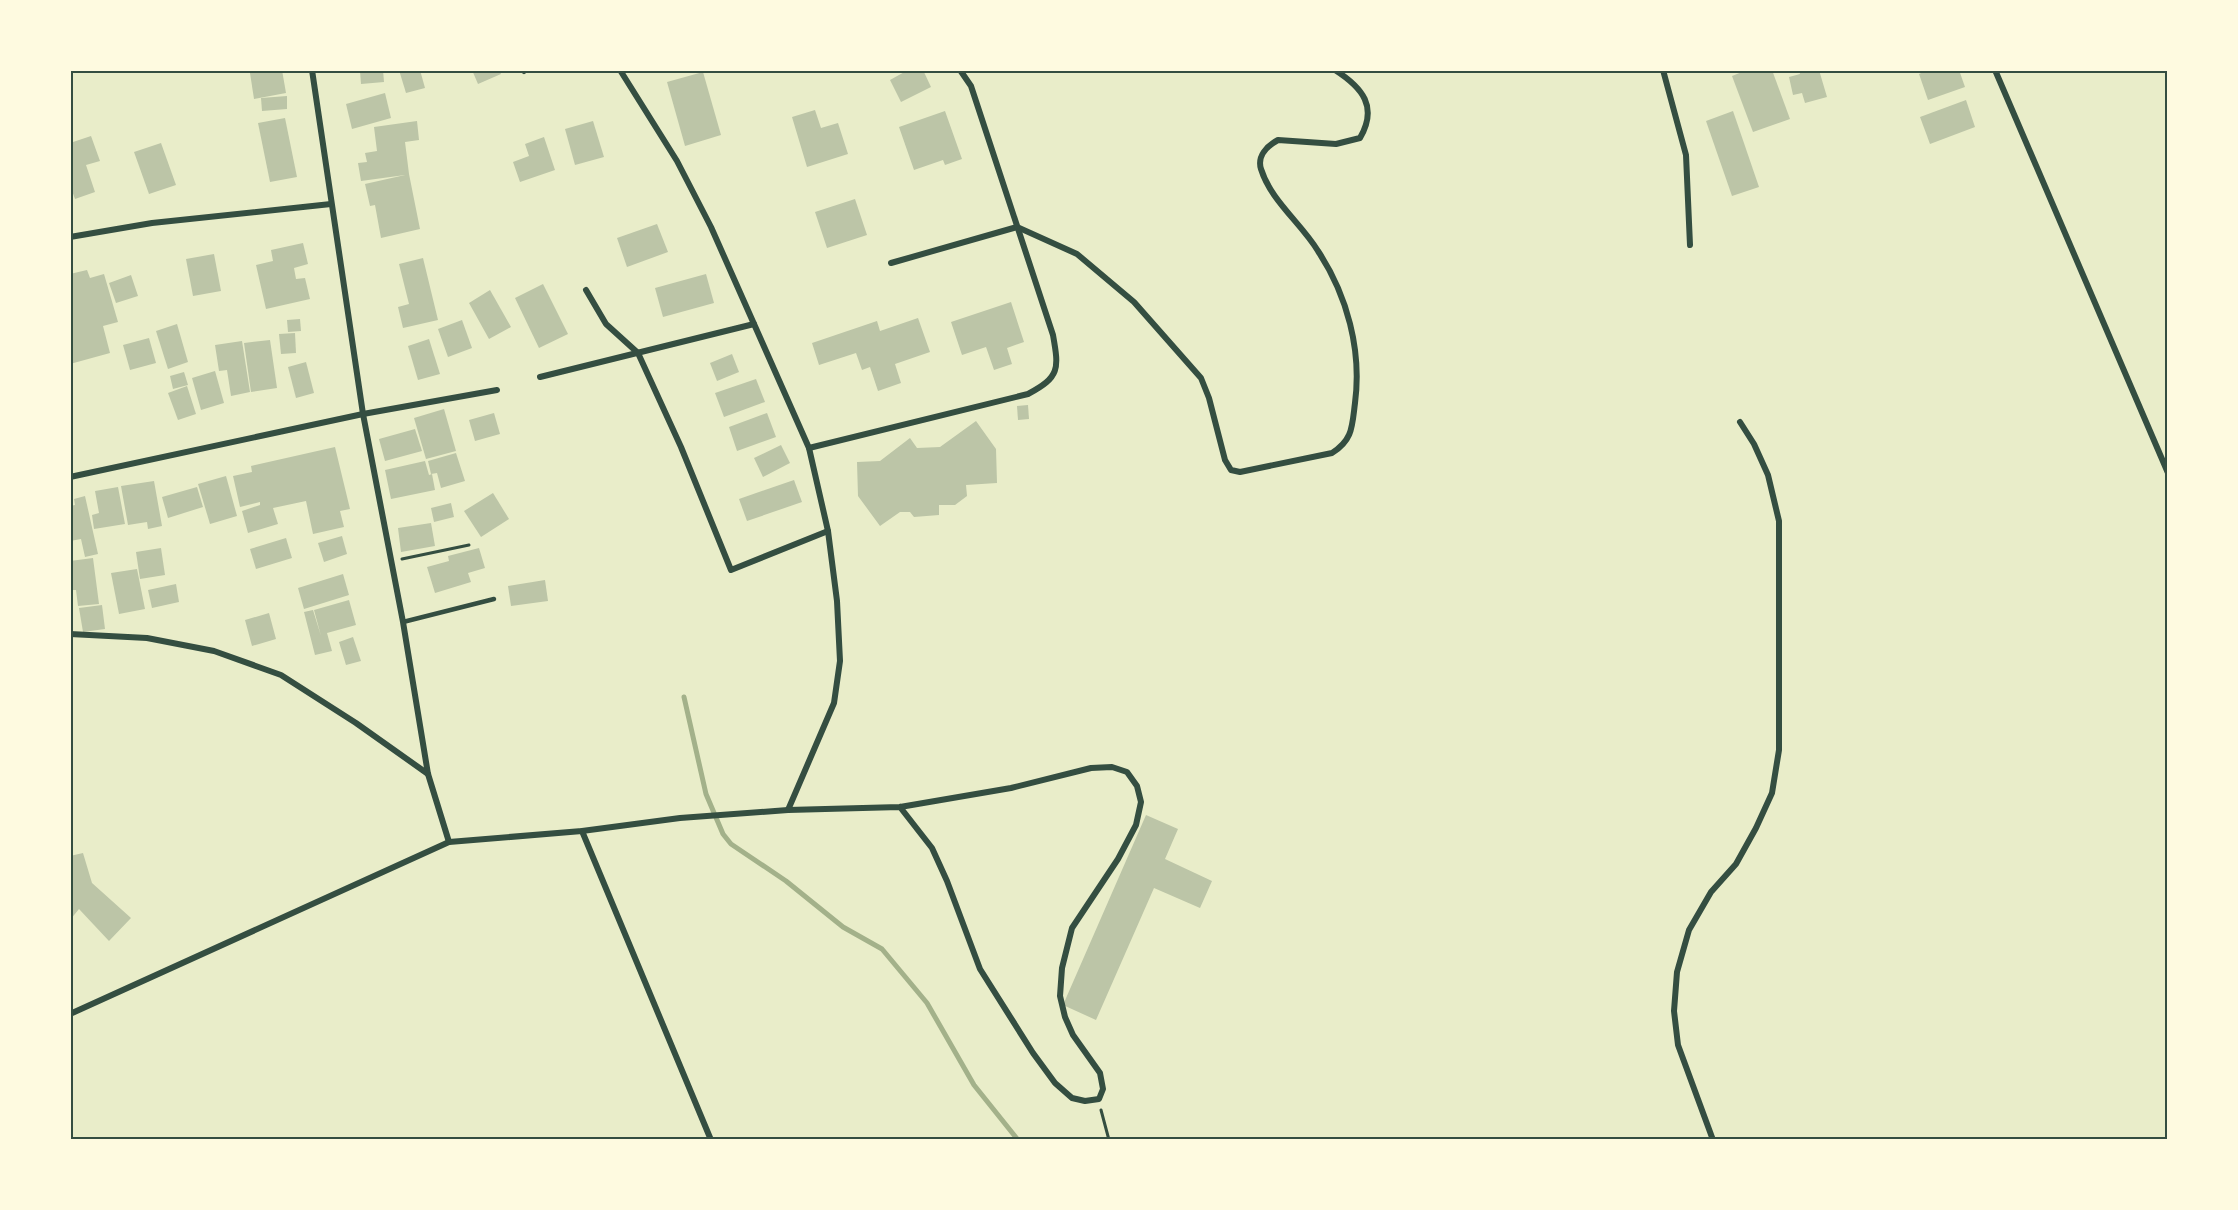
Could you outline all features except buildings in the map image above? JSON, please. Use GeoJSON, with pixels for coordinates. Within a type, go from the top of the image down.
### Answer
{"type":"FeatureCollection","features":[{"type":"Feature","properties":{"kind":"street"},"geometry":{"type":"LineString","coordinates":[[312,70],[363,414],[403,622],[428,774],[449,843]]}},
{"type":"Feature","properties":{"kind":"street"},"geometry":{"type":"LineString","coordinates":[[620,70],[677,161],[711,227],[810,448],[828,531],[837,601],[840,661],[834,703],[788,810]]}},
{"type":"Feature","properties":{"kind":"street"},"geometry":{"type":"LineString","coordinates":[[810,448],[1028,394],[1048,383],[1058,363],[1053,335],[971,86],[960,70]]}},
{"type":"Feature","properties":{"kind":"street"},"geometry":{"type":"LineString","coordinates":[[891,263],[1017,227],[1077,254],[1134,302],[1201,378],[1209,398],[1225,460],[1231,471],[1240,472],[1332,453],[1344,446],[1352,432],[1357,367],[1351,321],[1319,251],[1269,185],[1260,167],[1260,156],[1278,140],[1336,144],[1360,138],[1368,123],[1368,102],[1346,77],[1335,70]]}},
{"type":"Feature","properties":{"kind":"street"},"geometry":{"type":"LineString","coordinates":[[1663,70],[1686,155],[1690,245]]}},
{"type":"Feature","properties":{"kind":"street"},"geometry":{"type":"LineString","coordinates":[[1995,70],[2168,473]]}},
{"type":"Feature","properties":{"kind":"street"},"geometry":{"type":"LineString","coordinates":[[70,237],[152,223],[331,204]]}},
{"type":"Feature","properties":{"kind":"street"},"geometry":{"type":"LineString","coordinates":[[585,290],[606,324],[638,353],[681,447],[731,570],[828,531]]}},
{"type":"Feature","properties":{"kind":"street"},"geometry":{"type":"LineString","coordinates":[[540,377],[754,324]]}},
{"type":"Feature","properties":{"kind":"street"},"geometry":{"type":"LineString","coordinates":[[70,477],[363,414],[497,390]]}},
{"type":"Feature","properties":{"kind":"street"},"geometry":{"type":"LineString","coordinates":[[1713,1140],[1678,1045],[1674,1011],[1677,972],[1689,930],[1711,892],[1736,864],[1756,828],[1772,793],[1779,750],[1779,521],[1768,476],[1754,444],[1740,422]]}},
{"type":"Feature","properties":{"kind":"street"},"geometry":{"type":"LineString","coordinates":[[70,634],[147,638],[214,651],[281,675],[356,723],[428,774]]}},
{"type":"Feature","properties":{"kind":"street"},"geometry":{"type":"LineString","coordinates":[[70,1014],[449,843],[582,831],[681,818],[788,810],[900,807],[1011,788],[1091,768],[1112,766],[1127,772],[1137,786],[1141,802],[1136,825],[1118,859],[1072,928],[1062,968],[1060,996],[1065,1017],[1073,1035],[1100,1072],[1103,1089],[1099,1099],[1085,1101],[1072,1098],[1055,1083],[1033,1053],[980,969],[948,880],[932,848],[900,807]]}},
{"type":"Feature","properties":{"kind":"street"},"geometry":{"type":"LineString","coordinates":[[582,831],[711,1140]]}},
{"type":"Feature","properties":{"kind":"lane"},"geometry":{"type":"LineString","coordinates":[[403,622],[494,599]]}},
{"type":"Feature","properties":{"kind":"path"},"geometry":{"type":"LineString","coordinates":[[391,561],[469,545]]}},
{"type":"Feature","properties":{"kind":"path"},"geometry":{"type":"LineString","coordinates":[[1099,1099],[1109,1140]]}},
{"type":"Feature","properties":{"kind":"waterway"},"geometry":{"type":"LineString","coordinates":[[684,697],[706,794],[723,834],[731,844],[786,881],[843,927],[882,949],[927,1003],[974,1085],[1018,1140]]}}]}
